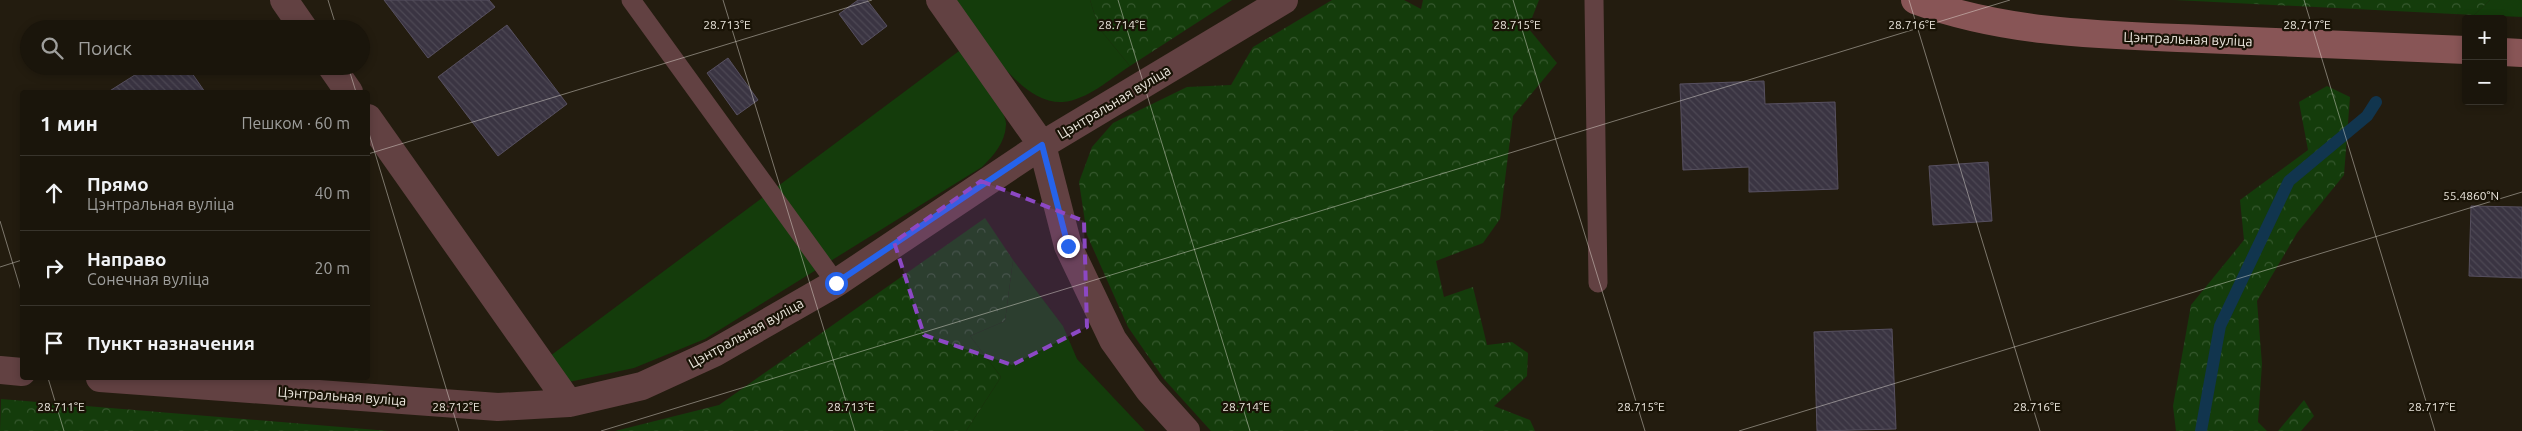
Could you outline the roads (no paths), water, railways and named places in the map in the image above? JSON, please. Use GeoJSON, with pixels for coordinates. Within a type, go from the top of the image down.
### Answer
{"type":"FeatureCollection","features":[{"type":"Feature","properties":{"kind":"main road","name":"Цэнтральная вуліца"},"geometry":{"type":"LineString","coordinates":[[1915,0],[1940,9],[2010,25],[2088,35],[2462,50]]}},
{"type":"Feature","properties":{"kind":"main road"},"geometry":{"type":"LineString","coordinates":[[2507,52],[2522,53]]}},
{"type":"Feature","properties":{"kind":"street"},"geometry":{"type":"LineString","coordinates":[[284,0],[298,20]]}},
{"type":"Feature","properties":{"kind":"street"},"geometry":{"type":"LineString","coordinates":[[940,0],[1042,145],[1068,246],[1114,340],[1149,390],[1186,431]]}},
{"type":"Feature","properties":{"kind":"street","name":"Цэнтральная вуліца"},"geometry":{"type":"LineString","coordinates":[[127,380],[498,408],[570,403],[642,386],[714,353],[836,283],[1042,145],[1284,0]]}},
{"type":"Feature","properties":{"kind":"street"},"geometry":{"type":"LineString","coordinates":[[337,75],[348,90]]}},
{"type":"Feature","properties":{"kind":"street"},"geometry":{"type":"LineString","coordinates":[[370,121],[570,403]]}},
{"type":"Feature","properties":{"kind":"street"},"geometry":{"type":"LineString","coordinates":[[0,370],[20,372]]}},
{"type":"Feature","properties":{"kind":"lane"},"geometry":{"type":"LineString","coordinates":[[631,0],[836,283]]}},
{"type":"Feature","properties":{"kind":"lane"},"geometry":{"type":"LineString","coordinates":[[1594,0],[1598,283]]}},
{"type":"Feature","properties":{"kind":"waterway"},"geometry":{"type":"LineString","coordinates":[[2201,431],[2220,326],[2289,181],[2367,116],[2376,102]]}}]}
